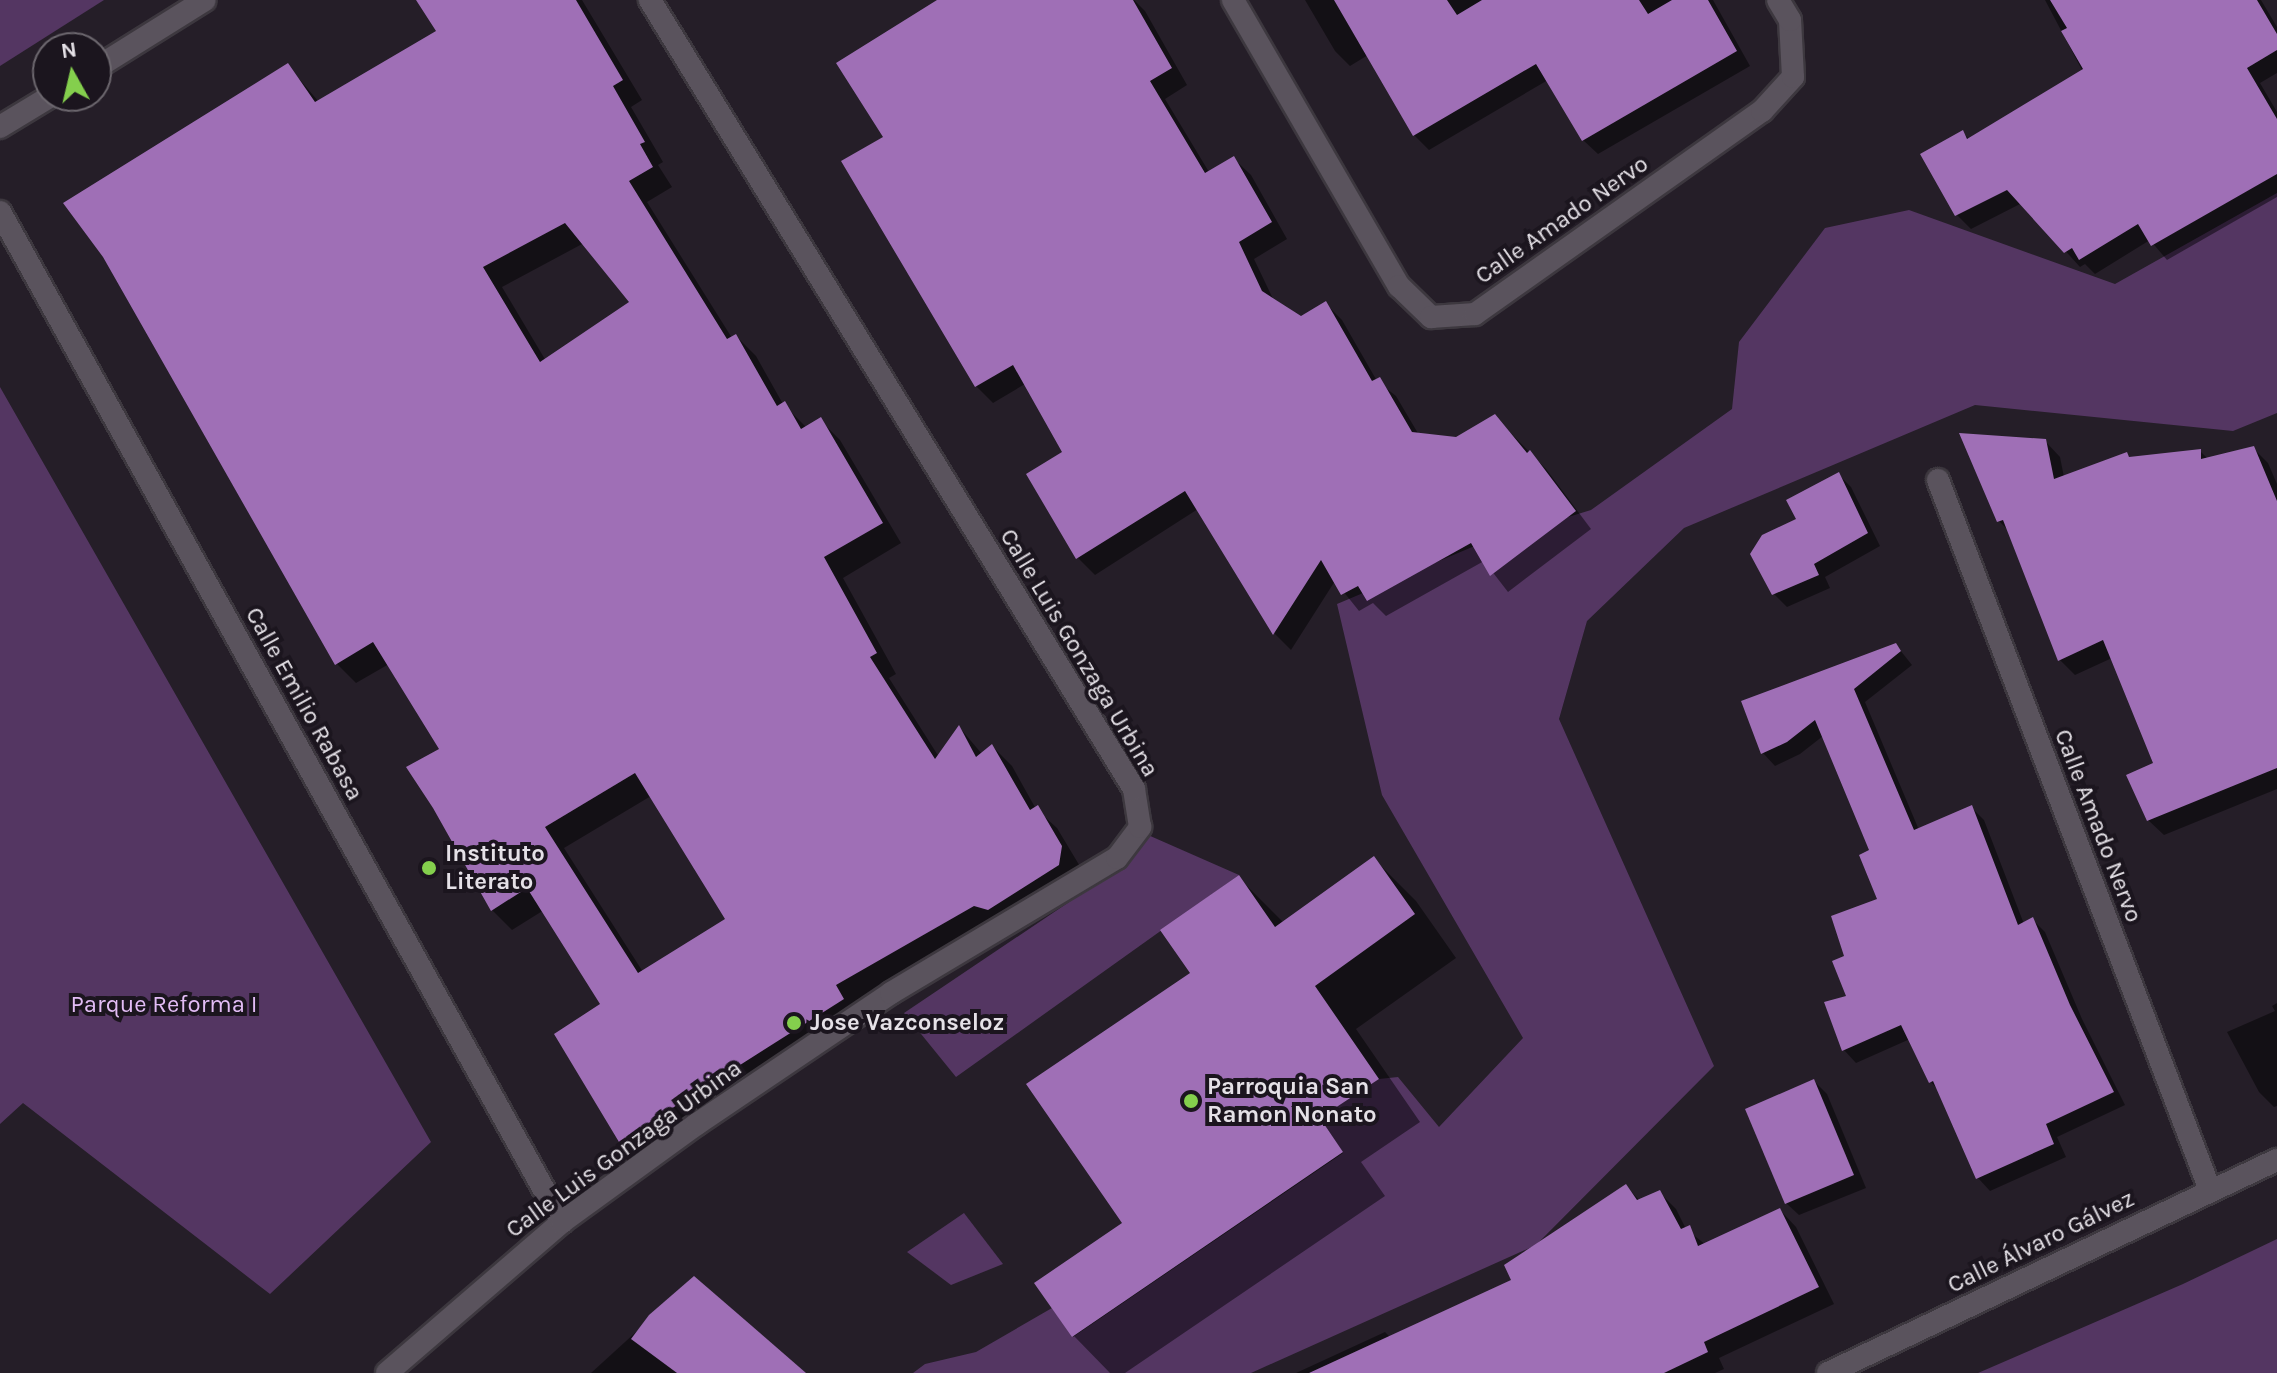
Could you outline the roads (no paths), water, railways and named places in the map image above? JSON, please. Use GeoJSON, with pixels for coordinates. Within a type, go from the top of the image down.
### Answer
{"type":"FeatureCollection","features":[{"type":"Feature","properties":{"kind":"street"},"geometry":{"type":"LineString","coordinates":[[112,58],[205,0]]}},
{"type":"Feature","properties":{"kind":"street","name":"Calle Luis Gonzaga Urbina"},"geometry":{"type":"LineString","coordinates":[[387,1373],[562,1222],[697,1124],[891,993],[1117,858],[1140,827],[1134,789],[650,0]]}},
{"type":"Feature","properties":{"kind":"street","name":"Calle Amado Nervo"},"geometry":{"type":"LineString","coordinates":[[1233,0],[1399,286],[1431,317],[1475,314],[1762,111],[1793,77],[1790,20],[1778,0]]}},
{"type":"Feature","properties":{"kind":"street"},"geometry":{"type":"LineString","coordinates":[[0,127],[32,108]]}},
{"type":"Feature","properties":{"kind":"street","name":"Calle Emilio Rabasa"},"geometry":{"type":"LineString","coordinates":[[0,212],[562,1222]]}},
{"type":"Feature","properties":{"kind":"street","name":"Calle Amado Nervo"},"geometry":{"type":"LineString","coordinates":[[1938,480],[2210,1190]]}},
{"type":"Feature","properties":{"kind":"street","name":"Calle Álvaro Gálvez"},"geometry":{"type":"LineString","coordinates":[[1828,1373],[2277,1160]]}},
{"type":"Feature","properties":{"kind":"place","name":"Instituto Literato"},"geometry":{"type":"Point","coordinates":[429,868]}},
{"type":"Feature","properties":{"kind":"place","name":"Jose Vazconseloz"},"geometry":{"type":"Point","coordinates":[794,1023]}},
{"type":"Feature","properties":{"kind":"place","name":"Parroquia San Ramon Nonato"},"geometry":{"type":"Point","coordinates":[1191,1101]}},
{"type":"Feature","properties":{"kind":"park label","name":"Parque Reforma I"},"geometry":{"type":"Point","coordinates":[164,1005]}}]}
